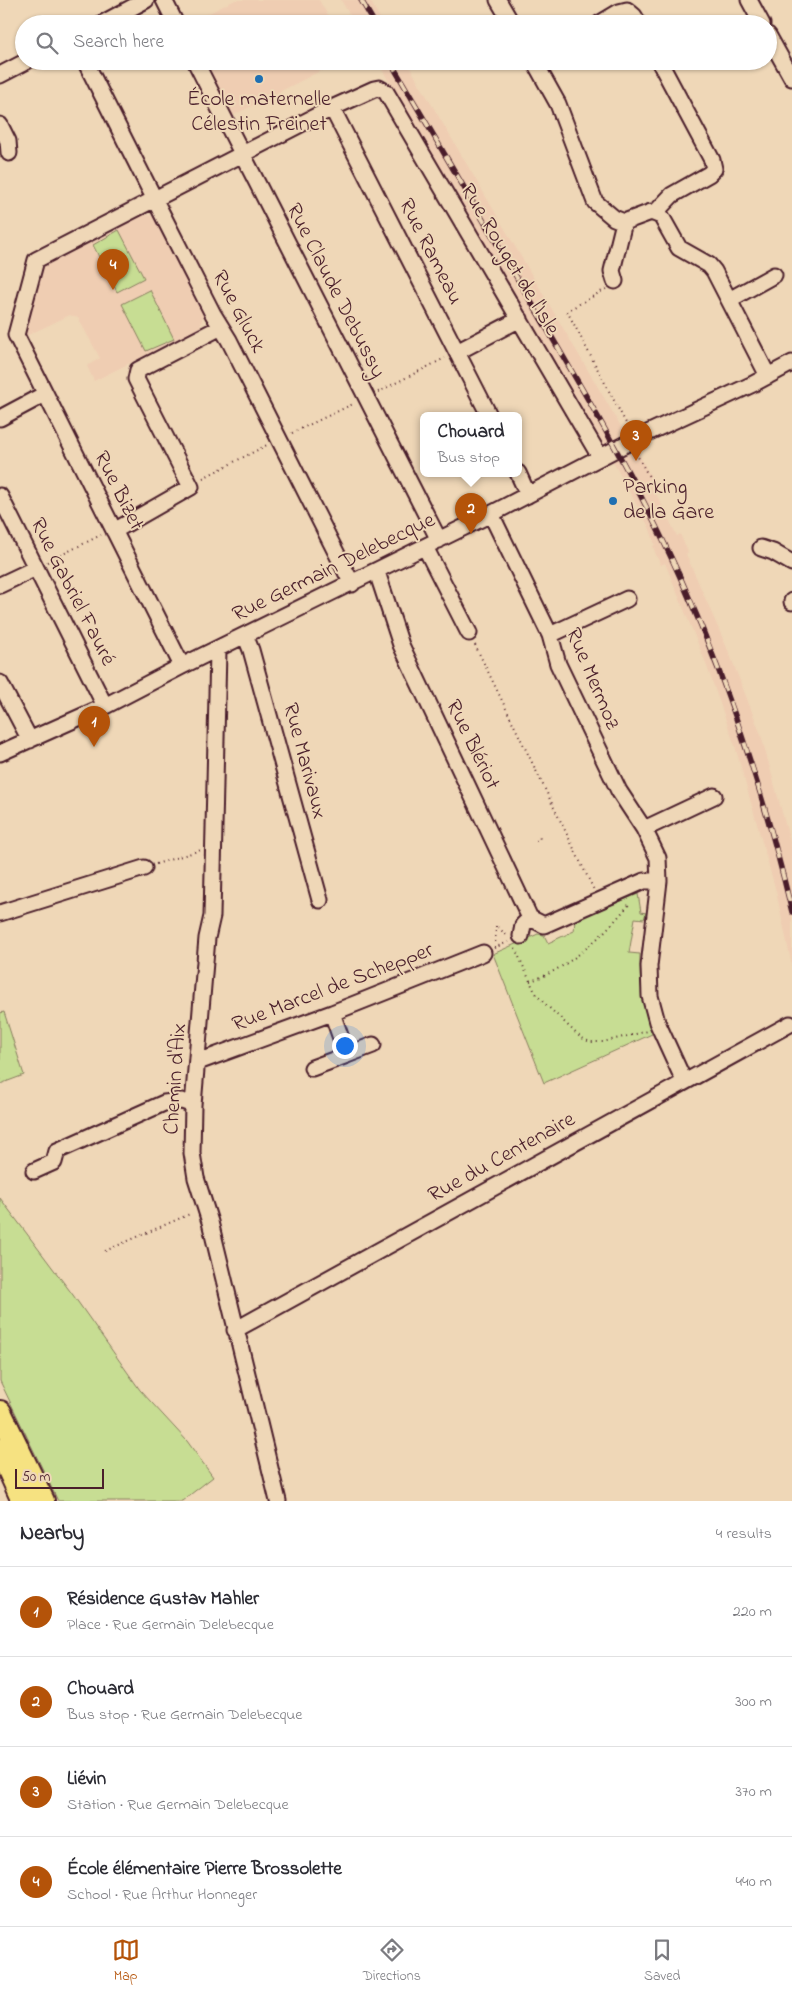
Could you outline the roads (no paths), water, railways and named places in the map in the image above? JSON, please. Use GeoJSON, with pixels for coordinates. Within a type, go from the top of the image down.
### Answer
{"type":"FeatureCollection","features":[{"type":"Feature","properties":{"kind":"highway"},"geometry":{"type":"LineString","coordinates":[[0,1412],[43,1501]]}},
{"type":"Feature","properties":{"kind":"highway"},"geometry":{"type":"LineString","coordinates":[[0,1450],[23,1501]]}},
{"type":"Feature","properties":{"kind":"street"},"geometry":{"type":"LineString","coordinates":[[118,15],[146,0]]}},
{"type":"Feature","properties":{"kind":"street"},"geometry":{"type":"LineString","coordinates":[[164,0],[172,15]]}},
{"type":"Feature","properties":{"kind":"street"},"geometry":{"type":"LineString","coordinates":[[498,0],[507,15]]}},
{"type":"Feature","properties":{"kind":"street"},"geometry":{"type":"LineString","coordinates":[[749,0],[757,15]]}},
{"type":"Feature","properties":{"kind":"street"},"geometry":{"type":"LineString","coordinates":[[614,15],[630,5]]}},
{"type":"Feature","properties":{"kind":"street"},"geometry":{"type":"LineString","coordinates":[[777,47],[788,62],[792,78]]}},
{"type":"Feature","properties":{"kind":"street"},"geometry":{"type":"LineString","coordinates":[[0,75],[15,68]]}},
{"type":"Feature","properties":{"kind":"street","name":"Rue Gluck"},"geometry":{"type":"LineString","coordinates":[[90,70],[154,199],[280,439],[352,584]]}},
{"type":"Feature","properties":{"kind":"street","name":"Rue Claude Debussy"},"geometry":{"type":"LineString","coordinates":[[199,70],[241,155],[439,540]]}},
{"type":"Feature","properties":{"kind":"street"},"geometry":{"type":"LineString","coordinates":[[539,70],[558,104],[595,202],[614,218],[624,222],[650,212],[662,216],[679,248],[709,265],[768,376]]}},
{"type":"Feature","properties":{"kind":"street"},"geometry":{"type":"LineString","coordinates":[[655,213],[672,195],[709,174],[714,168],[712,160],[664,70]]}},
{"type":"Feature","properties":{"kind":"street","name":"Rue Rouget de l'Isle"},"geometry":{"type":"LineString","coordinates":[[332,108],[379,88],[386,92],[600,457]]}},
{"type":"Feature","properties":{"kind":"street"},"geometry":{"type":"LineString","coordinates":[[154,199],[332,108]]}},
{"type":"Feature","properties":{"kind":"street","name":"Rue Rameau"},"geometry":{"type":"LineString","coordinates":[[332,108],[487,412]]}},
{"type":"Feature","properties":{"kind":"street"},"geometry":{"type":"LineString","coordinates":[[0,125],[8,141],[9,153]]}},
{"type":"Feature","properties":{"kind":"street","name":"Rue Bizet"},"geometry":{"type":"LineString","coordinates":[[154,199],[36,260],[16,335],[182,666]]}},
{"type":"Feature","properties":{"kind":"street"},"geometry":{"type":"LineString","coordinates":[[615,281],[612,271],[624,222]]}},
{"type":"Feature","properties":{"kind":"street"},"geometry":{"type":"LineString","coordinates":[[729,300],[774,275]]}},
{"type":"Feature","properties":{"kind":"street"},"geometry":{"type":"LineString","coordinates":[[457,352],[520,320]]}},
{"type":"Feature","properties":{"kind":"street"},"geometry":{"type":"LineString","coordinates":[[114,530],[191,487],[136,379],[138,370],[221,327]]}},
{"type":"Feature","properties":{"kind":"street","name":"Rue Germain Delebecque"},"geometry":{"type":"LineString","coordinates":[[0,753],[105,706],[182,666],[377,572],[689,412],[792,365]]}},
{"type":"Feature","properties":{"kind":"street"},"geometry":{"type":"LineString","coordinates":[[0,418],[45,394]]}},
{"type":"Feature","properties":{"kind":"street"},"geometry":{"type":"LineString","coordinates":[[520,477],[528,495]]}},
{"type":"Feature","properties":{"kind":"street","name":"Rue Gabriel Fauré"},"geometry":{"type":"LineString","coordinates":[[0,496],[105,706]]}},
{"type":"Feature","properties":{"kind":"street","name":"Rue Mermoz"},"geometry":{"type":"LineString","coordinates":[[491,514],[550,635],[558,664],[619,791],[644,829],[658,858],[659,881]]}},
{"type":"Feature","properties":{"kind":"street"},"geometry":{"type":"LineString","coordinates":[[425,547],[469,633]]}},
{"type":"Feature","properties":{"kind":"street"},"geometry":{"type":"LineString","coordinates":[[761,548],[773,552],[792,563]]}},
{"type":"Feature","properties":{"kind":"street"},"geometry":{"type":"LineString","coordinates":[[0,585],[36,568]]}},
{"type":"Feature","properties":{"kind":"street","name":"Rue Blériot"},"geometry":{"type":"LineString","coordinates":[[377,572],[401,645],[530,918]]}},
{"type":"Feature","properties":{"kind":"street"},"geometry":{"type":"LineString","coordinates":[[550,635],[627,599]]}},
{"type":"Feature","properties":{"kind":"street","name":"Rue Marivaux"},"geometry":{"type":"LineString","coordinates":[[246,635],[320,900]]}},
{"type":"Feature","properties":{"kind":"street","name":"Chemin d'Aix"},"geometry":{"type":"LineString","coordinates":[[218,650],[212,846],[212,916],[207,938],[193,1105],[192,1153],[196,1178],[206,1209],[278,1501]]}},
{"type":"Feature","properties":{"kind":"street"},"geometry":{"type":"LineString","coordinates":[[0,683],[30,740]]}},
{"type":"Feature","properties":{"kind":"street"},"geometry":{"type":"LineString","coordinates":[[644,829],[714,796]]}},
{"type":"Feature","properties":{"kind":"street"},"geometry":{"type":"LineString","coordinates":[[0,913],[144,868]]}},
{"type":"Feature","properties":{"kind":"street"},"geometry":{"type":"LineString","coordinates":[[516,938],[523,925],[530,918],[544,925],[644,881],[659,881],[649,966],[650,996],[660,1027],[684,1081]]}},
{"type":"Feature","properties":{"kind":"street","name":"Rue Marcel de Schepper"},"geometry":{"type":"LineString","coordinates":[[198,1062],[332,1013],[489,950]]}},
{"type":"Feature","properties":{"kind":"street"},"geometry":{"type":"LineString","coordinates":[[332,1013],[347,1054]]}},
{"type":"Feature","properties":{"kind":"street","name":"Rue du Centenaire"},"geometry":{"type":"LineString","coordinates":[[235,1330],[790,1024]]}},
{"type":"Feature","properties":{"kind":"street"},"geometry":{"type":"LineString","coordinates":[[312,1068],[373,1045]]}},
{"type":"Feature","properties":{"kind":"street"},"geometry":{"type":"LineString","coordinates":[[34,1172],[54,1162],[57,1151],[164,1103],[182,1101],[193,1105]]}},
{"type":"Feature","properties":{"kind":"railway"},"geometry":{"type":"LineString","coordinates":[[361,0],[370,15]]}},
{"type":"Feature","properties":{"kind":"railway"},"geometry":{"type":"LineString","coordinates":[[395,70],[588,400],[664,542],[698,619],[730,701],[758,785],[792,912]]}},
{"type":"Feature","properties":{"kind":"place","name":"École maternelle Célestin Freinet"},"geometry":{"type":"Point","coordinates":[259,79]}},
{"type":"Feature","properties":{"kind":"place","name":"École élémentaire Pierre Brossolette"},"geometry":{"type":"Point","coordinates":[113,290]}},
{"type":"Feature","properties":{"kind":"place","name":"Liévin"},"geometry":{"type":"Point","coordinates":[636,461]}},
{"type":"Feature","properties":{"kind":"place","name":"Parking de la Gare"},"geometry":{"type":"Point","coordinates":[613,501]}},
{"type":"Feature","properties":{"kind":"place","name":"Chouard"},"geometry":{"type":"Point","coordinates":[471,534]}},
{"type":"Feature","properties":{"kind":"place","name":"Résidence Gustav Mahler"},"geometry":{"type":"Point","coordinates":[94,747]}}]}
